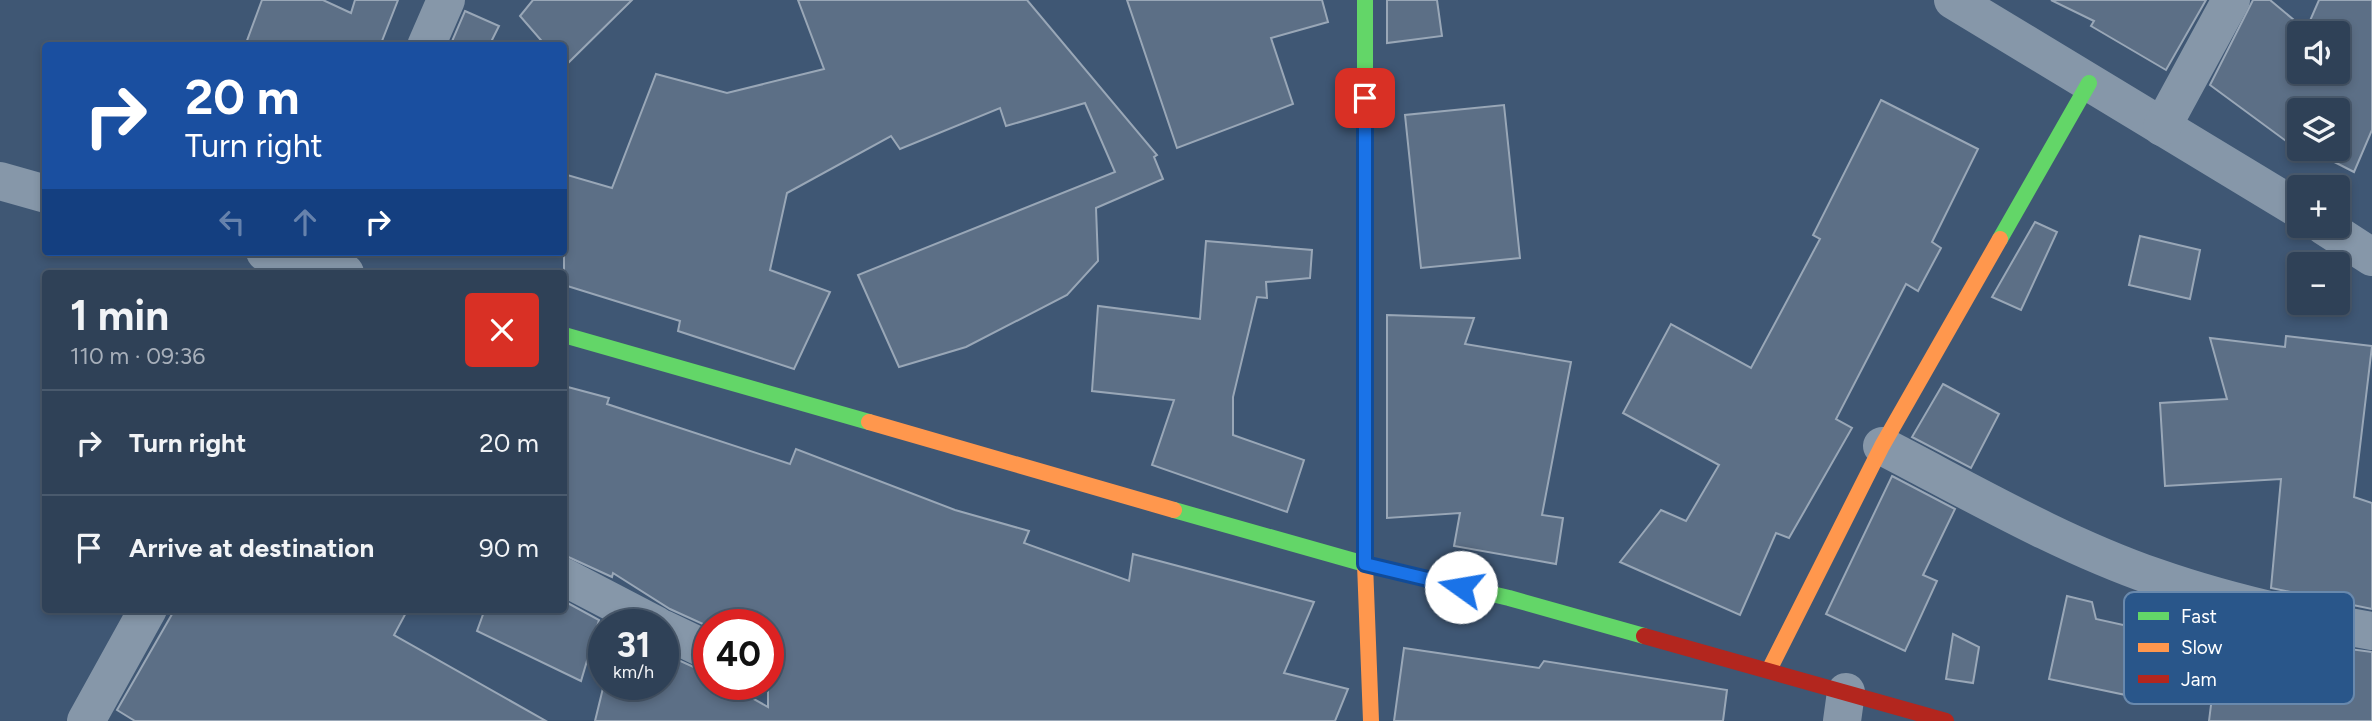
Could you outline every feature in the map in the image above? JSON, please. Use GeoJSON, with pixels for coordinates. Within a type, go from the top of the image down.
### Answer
{"type":"FeatureCollection","features":[{"type":"Feature","properties":{"kind":"street"},"geometry":{"type":"LineString","coordinates":[[428,42],[446,0]]}},
{"type":"Feature","properties":{"kind":"street"},"geometry":{"type":"LineString","coordinates":[[1365,0],[1365,564],[1371,721]]}},
{"type":"Feature","properties":{"kind":"street"},"geometry":{"type":"LineString","coordinates":[[2162,127],[2231,0]]}},
{"type":"Feature","properties":{"kind":"street"},"geometry":{"type":"LineString","coordinates":[[1968,4],[2089,83],[2287,202]]}},
{"type":"Feature","properties":{"kind":"street"},"geometry":{"type":"LineString","coordinates":[[1769,670],[1882,446],[2089,83]]}},
{"type":"Feature","properties":{"kind":"street"},"geometry":{"type":"LineString","coordinates":[[0,181],[42,193]]}},
{"type":"Feature","properties":{"kind":"street"},"geometry":{"type":"LineString","coordinates":[[2343,238],[2372,257]]}},
{"type":"Feature","properties":{"kind":"street"},"geometry":{"type":"LineString","coordinates":[[284,256],[338,267]]}},
{"type":"Feature","properties":{"kind":"street"},"geometry":{"type":"LineString","coordinates":[[567,336],[1365,564],[1509,598],[1769,670],[1844,707],[1946,721]]}},
{"type":"Feature","properties":{"kind":"street"},"geometry":{"type":"LineString","coordinates":[[1882,446],[2054,533],[2154,577],[2204,592]]}},
{"type":"Feature","properties":{"kind":"street"},"geometry":{"type":"LineString","coordinates":[[567,579],[625,609]]}},
{"type":"Feature","properties":{"kind":"street"},"geometry":{"type":"LineString","coordinates":[[88,721],[146,613]]}},
{"type":"Feature","properties":{"kind":"street"},"geometry":{"type":"LineString","coordinates":[[2354,628],[2372,631]]}},
{"type":"Feature","properties":{"kind":"building"},"geometry":{"type":"Polygon","coordinates":[[[262,0],[323,0],[351,13],[355,0],[398,0],[382,42],[246,42],[262,0]]]}},
{"type":"Feature","properties":{"kind":"building"},"geometry":{"type":"Polygon","coordinates":[[[533,0],[632,0],[567,64],[567,42],[543,42],[520,16],[533,0]]]}},
{"type":"Feature","properties":{"kind":"building"},"geometry":{"type":"Polygon","coordinates":[[[798,0],[1027,0],[1157,155],[1154,157],[1163,179],[1096,208],[1098,261],[1067,295],[966,347],[899,367],[858,275],[1115,172],[1085,103],[1006,126],[1000,108],[900,149],[891,136],[787,193],[770,270],[830,292],[794,369],[678,331],[680,321],[567,286],[564,256],[567,256],[567,175],[612,188],[656,74],[727,93],[824,69],[798,0]]]}},
{"type":"Feature","properties":{"kind":"building"},"geometry":{"type":"Polygon","coordinates":[[[1127,0],[1322,0],[1328,22],[1271,38],[1293,104],[1177,148],[1127,0]]]}},
{"type":"Feature","properties":{"kind":"building"},"geometry":{"type":"Polygon","coordinates":[[[1387,0],[1437,0],[1442,36],[1387,43],[1387,0]]]}},
{"type":"Feature","properties":{"kind":"building"},"geometry":{"type":"Polygon","coordinates":[[[2051,0],[2206,0],[2166,70],[2091,26],[2094,21],[2051,0]]]}},
{"type":"Feature","properties":{"kind":"building"},"geometry":{"type":"Polygon","coordinates":[[[2253,0],[2270,0],[2295,21],[2287,21],[2287,84],[2350,84],[2350,21],[2310,21],[2319,0],[2372,0],[2372,130],[2354,172],[2332,161],[2350,161],[2350,98],[2287,98],[2286,141],[2210,85],[2253,0]]]}},
{"type":"Feature","properties":{"kind":"building"},"geometry":{"type":"Polygon","coordinates":[[[465,11],[499,26],[491,42],[452,42],[465,11]]]}},
{"type":"Feature","properties":{"kind":"building"},"geometry":{"type":"Polygon","coordinates":[[[1881,100],[1978,149],[1932,242],[1941,248],[1918,291],[1906,284],[1836,419],[1852,428],[1789,538],[1776,533],[1740,615],[1620,562],[1661,510],[1686,521],[1719,465],[1623,413],[1671,324],[1751,368],[1820,239],[1813,235],[1881,100]]]}},
{"type":"Feature","properties":{"kind":"building"},"geometry":{"type":"Polygon","coordinates":[[[1504,105],[1520,258],[1421,268],[1405,115],[1504,105]]]}},
{"type":"Feature","properties":{"kind":"building"},"geometry":{"type":"Polygon","coordinates":[[[2035,222],[2057,232],[2021,310],[1992,297],[2035,222]]]}},
{"type":"Feature","properties":{"kind":"building"},"geometry":{"type":"Polygon","coordinates":[[[2140,236],[2200,250],[2190,299],[2129,285],[2140,236]]]}},
{"type":"Feature","properties":{"kind":"building"},"geometry":{"type":"Polygon","coordinates":[[[1206,241],[1312,250],[1310,278],[1266,282],[1267,298],[1257,297],[1233,397],[1233,435],[1304,460],[1287,512],[1152,465],[1174,400],[1092,391],[1098,306],[1200,319],[1206,241]]]}},
{"type":"Feature","properties":{"kind":"building"},"geometry":{"type":"Polygon","coordinates":[[[1387,315],[1474,318],[1465,344],[1571,362],[1542,515],[1563,518],[1556,564],[1454,546],[1460,513],[1387,518],[1387,315]]]}},
{"type":"Feature","properties":{"kind":"building"},"geometry":{"type":"Polygon","coordinates":[[[2286,336],[2372,346],[2354,497],[2372,503],[2372,609],[2354,605],[2354,592],[2290,592],[2271,588],[2281,479],[2165,486],[2160,403],[2227,399],[2210,338],[2285,347],[2286,336]]]}},
{"type":"Feature","properties":{"kind":"building"},"geometry":{"type":"Polygon","coordinates":[[[1943,384],[1999,414],[1971,468],[1912,437],[1943,384]]]}},
{"type":"Feature","properties":{"kind":"building"},"geometry":{"type":"Polygon","coordinates":[[[567,387],[609,398],[607,404],[790,464],[796,449],[955,510],[1029,531],[1024,543],[1129,581],[1133,554],[1314,602],[1284,673],[1348,689],[1335,721],[595,721],[600,700],[679,700],[679,660],[693,667],[693,700],[756,700],[768,707],[768,700],[784,700],[784,609],[693,609],[693,620],[679,613],[679,609],[670,609],[613,573],[612,577],[567,556],[567,387]]]}},
{"type":"Feature","properties":{"kind":"building"},"geometry":{"type":"Polygon","coordinates":[[[1892,476],[1955,509],[1923,575],[1937,581],[1905,651],[1826,614],[1892,476]]]}},
{"type":"Feature","properties":{"kind":"building"},"geometry":{"type":"Polygon","coordinates":[[[2067,596],[2092,602],[2096,619],[2124,625],[2124,695],[2049,679],[2067,596]]]}},
{"type":"Feature","properties":{"kind":"building"},"geometry":{"type":"Polygon","coordinates":[[[567,603],[588,614],[588,657],[581,681],[477,631],[484,613],[567,613],[567,603]]]}},
{"type":"Feature","properties":{"kind":"building"},"geometry":{"type":"Polygon","coordinates":[[[173,613],[406,613],[394,635],[546,721],[135,721],[117,710],[173,613]]]}},
{"type":"Feature","properties":{"kind":"building"},"geometry":{"type":"Polygon","coordinates":[[[1953,634],[1979,647],[1973,683],[1946,679],[1953,634]]]}},
{"type":"Feature","properties":{"kind":"building"},"geometry":{"type":"Polygon","coordinates":[[[1404,648],[1539,668],[1544,661],[1727,690],[1723,721],[1394,721],[1404,648]]]}},
{"type":"Feature","properties":{"kind":"building"},"geometry":{"type":"Polygon","coordinates":[[[2354,650],[2372,652],[2372,721],[2209,721],[2211,704],[2354,704],[2354,650]]]}},
{"type":"Feature","properties":{"kind":"traffic: fast"},"geometry":{"type":"LineString","coordinates":[[1365,0],[1365,389]]}},
{"type":"Feature","properties":{"kind":"traffic: fast"},"geometry":{"type":"LineString","coordinates":[[2000,239],[2089,83]]}},
{"type":"Feature","properties":{"kind":"traffic: fast"},"geometry":{"type":"LineString","coordinates":[[567,336],[869,422]]}},
{"type":"Feature","properties":{"kind":"traffic: fast"},"geometry":{"type":"LineString","coordinates":[[1174,510],[1365,564],[1509,598],[1644,636]]}},
{"type":"Feature","properties":{"kind":"traffic: slow"},"geometry":{"type":"LineString","coordinates":[[1769,670],[1882,446],[2000,239]]}},
{"type":"Feature","properties":{"kind":"traffic: slow"},"geometry":{"type":"LineString","coordinates":[[1365,389],[1365,564],[1371,721]]}},
{"type":"Feature","properties":{"kind":"traffic: slow"},"geometry":{"type":"LineString","coordinates":[[869,422],[1174,510]]}},
{"type":"Feature","properties":{"kind":"traffic: jam"},"geometry":{"type":"LineString","coordinates":[[1644,636],[1946,721]]}},
{"type":"Feature","properties":{"kind":"route"},"geometry":{"type":"LineString","coordinates":[[1365,98],[1365,564],[1461,587]]}}]}
